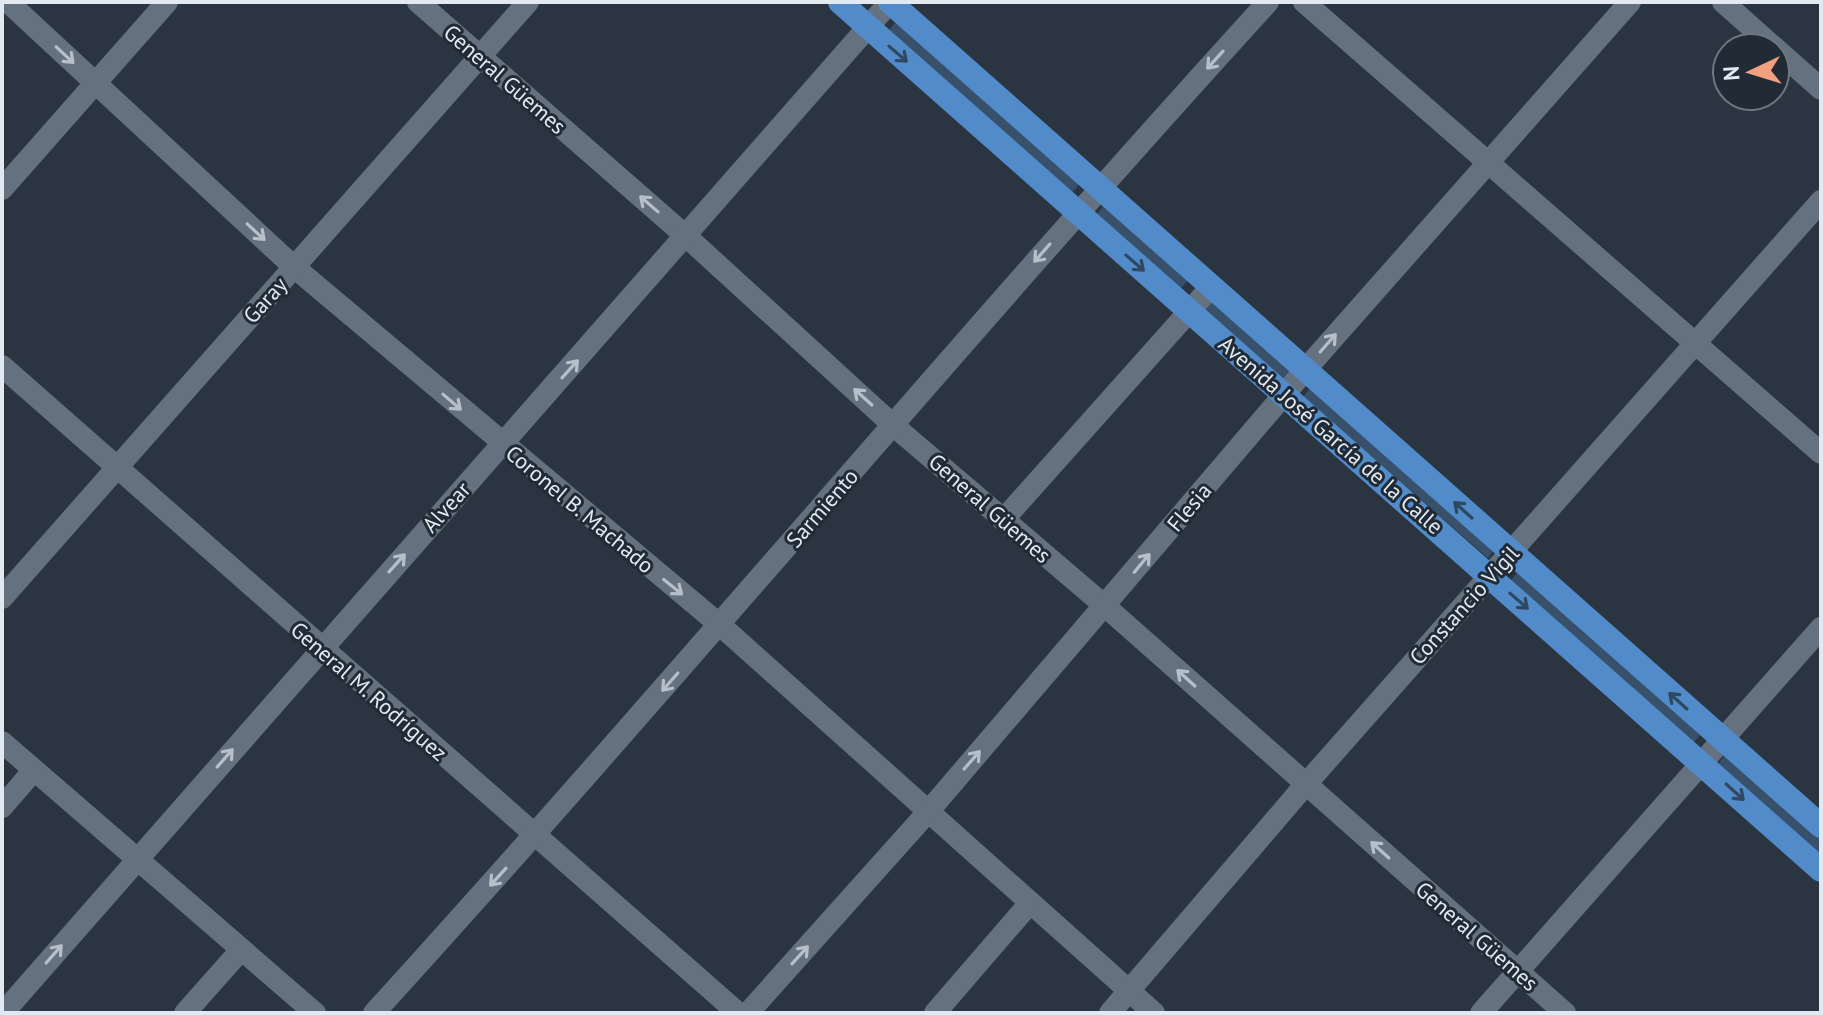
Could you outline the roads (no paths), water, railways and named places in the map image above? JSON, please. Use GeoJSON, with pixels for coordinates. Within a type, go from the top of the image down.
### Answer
{"type":"FeatureCollection","features":[{"type":"Feature","properties":{"kind":"main road","name":"Avenida José García de la Calle"},"geometry":{"type":"LineString","coordinates":[[840,2],[1821,870]]}},
{"type":"Feature","properties":{"kind":"main road","name":"Avenida José García de la Calle"},"geometry":{"type":"LineString","coordinates":[[890,2],[1821,826]]}},
{"type":"Feature","properties":{"kind":"street","name":"Coronel B. Machado"},"geometry":{"type":"LineString","coordinates":[[8,2],[294,267],[502,445],[720,625],[1154,1013]]}},
{"type":"Feature","properties":{"kind":"street"},"geometry":{"type":"LineString","coordinates":[[2,189],[167,2]]}},
{"type":"Feature","properties":{"kind":"street","name":"General Güemes"},"geometry":{"type":"LineString","coordinates":[[418,2],[687,237],[894,426],[1105,606],[1565,1013]]}},
{"type":"Feature","properties":{"kind":"street","name":"Garay"},"geometry":{"type":"LineString","coordinates":[[2,598],[528,2]]}},
{"type":"Feature","properties":{"kind":"street","name":"Alvear"},"geometry":{"type":"LineString","coordinates":[[3,1013],[890,2]]}},
{"type":"Feature","properties":{"kind":"street","name":"Sarmiento"},"geometry":{"type":"LineString","coordinates":[[374,1013],[534,837],[1099,187],[1268,2]]}},
{"type":"Feature","properties":{"kind":"street"},"geometry":{"type":"LineString","coordinates":[[1304,2],[1821,453]]}},
{"type":"Feature","properties":{"kind":"street","name":"Flesia"},"geometry":{"type":"LineString","coordinates":[[748,1013],[927,813],[1305,370],[1630,2]]}},
{"type":"Feature","properties":{"kind":"street"},"geometry":{"type":"LineString","coordinates":[[1723,2],[1821,89]]}},
{"type":"Feature","properties":{"kind":"street","name":"Constancio Vigil"},"geometry":{"type":"LineString","coordinates":[[1110,1013],[1306,784],[1821,201]]}},
{"type":"Feature","properties":{"kind":"street"},"geometry":{"type":"LineString","coordinates":[[1003,520],[1192,312],[1211,287]]}},
{"type":"Feature","properties":{"kind":"street","name":"General M. Rodríguez"},"geometry":{"type":"LineString","coordinates":[[2,366],[534,837],[738,1013]]}},
{"type":"Feature","properties":{"kind":"street"},"geometry":{"type":"LineString","coordinates":[[1481,1013],[1821,628]]}},
{"type":"Feature","properties":{"kind":"street"},"geometry":{"type":"LineString","coordinates":[[2,742],[315,1013]]}},
{"type":"Feature","properties":{"kind":"street"},"geometry":{"type":"LineString","coordinates":[[2,807],[34,770]]}},
{"type":"Feature","properties":{"kind":"street"},"geometry":{"type":"LineString","coordinates":[[935,1013],[1029,904]]}},
{"type":"Feature","properties":{"kind":"street"},"geometry":{"type":"LineString","coordinates":[[185,1013],[241,950]]}}]}
